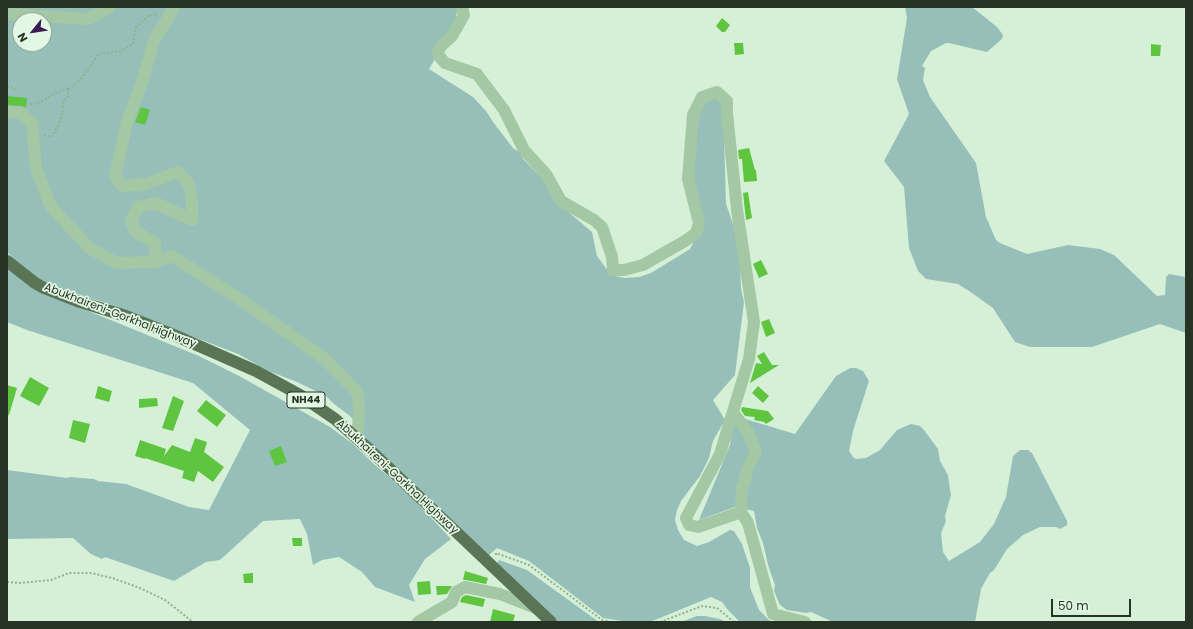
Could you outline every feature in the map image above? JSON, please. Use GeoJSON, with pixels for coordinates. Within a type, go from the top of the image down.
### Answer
{"type":"FeatureCollection","features":[{"type":"Feature","properties":{"kind":"main road","name":"Abukhaireni-Gorkha Highway"},"geometry":{"type":"LineString","coordinates":[[7,261],[44,288],[77,301],[126,316],[174,335],[256,372],[300,395],[329,415],[357,438],[551,622]]}},
{"type":"Feature","properties":{"kind":"street"},"geometry":{"type":"LineString","coordinates":[[7,14],[88,19],[110,7]]}},
{"type":"Feature","properties":{"kind":"street"},"geometry":{"type":"LineString","coordinates":[[156,262],[156,243],[135,231],[130,221],[138,207],[156,203],[192,220],[192,201],[189,184],[178,172],[146,184],[123,186],[115,176],[127,122],[142,82],[154,40],[175,7]]}},
{"type":"Feature","properties":{"kind":"street"},"geometry":{"type":"LineString","coordinates":[[462,7],[464,15],[452,36],[441,46],[438,52],[439,56],[445,63],[477,74],[504,110],[524,150],[546,174],[562,201],[594,220],[602,227],[612,257],[613,270],[624,270],[643,265],[686,241],[696,233],[699,223],[688,179],[693,115],[702,97],[717,92],[727,101],[737,210],[754,322],[750,359],[720,454],[686,518],[689,525],[698,526],[741,512]]}},
{"type":"Feature","properties":{"kind":"street"},"geometry":{"type":"LineString","coordinates":[[7,112],[21,113],[32,123],[36,167],[50,205],[89,248],[117,263],[156,262],[172,256],[241,300],[325,359],[358,393],[359,416],[357,438]]}},
{"type":"Feature","properties":{"kind":"street"},"geometry":{"type":"LineString","coordinates":[[733,412],[749,434],[756,452],[748,468],[742,489],[741,512],[748,523],[773,614],[805,622]]}},
{"type":"Feature","properties":{"kind":"street"},"geometry":{"type":"LineString","coordinates":[[418,622],[452,602],[456,592],[465,587],[500,594],[538,609]]}},
{"type":"Feature","properties":{"kind":"path"},"geometry":{"type":"LineString","coordinates":[[30,104],[36,104],[71,87],[80,80],[98,54],[120,52],[133,44],[136,27],[148,16],[162,12]]}},
{"type":"Feature","properties":{"kind":"path"},"geometry":{"type":"LineString","coordinates":[[7,87],[14,88],[17,92]]}},
{"type":"Feature","properties":{"kind":"path"},"geometry":{"type":"LineString","coordinates":[[32,134],[52,136],[62,117],[63,102],[68,96],[68,90],[71,87]]}},
{"type":"Feature","properties":{"kind":"path"},"geometry":{"type":"LineString","coordinates":[[493,566],[496,553],[529,565],[602,620],[612,622]]}},
{"type":"Feature","properties":{"kind":"path"},"geometry":{"type":"LineString","coordinates":[[7,582],[19,583],[51,580],[69,573],[91,573],[112,578],[140,588],[166,600],[193,622]]}},
{"type":"Feature","properties":{"kind":"path"},"geometry":{"type":"LineString","coordinates":[[660,622],[702,606],[717,608],[734,622]]}},
{"type":"Feature","properties":{"kind":"shaded area"},"geometry":{"type":"Polygon","coordinates":[[[7,7],[458,7],[454,27],[429,69],[473,97],[486,111],[513,148],[519,152],[524,160],[542,178],[559,204],[592,232],[597,256],[611,275],[625,278],[639,277],[651,273],[690,249],[703,222],[691,177],[700,107],[705,99],[716,95],[723,102],[726,204],[737,235],[741,289],[744,302],[735,375],[713,400],[725,420],[713,441],[709,458],[700,476],[681,501],[675,520],[678,530],[684,540],[697,546],[709,542],[730,530],[734,531],[742,544],[750,568],[750,587],[759,610],[771,622],[740,622],[722,602],[711,597],[647,622],[628,622],[603,618],[529,561],[497,548],[488,556],[376,452],[350,416],[326,396],[269,371],[238,354],[106,303],[71,292],[67,293],[32,279],[7,252],[7,7]]]}},
{"type":"Feature","properties":{"kind":"shaded area"},"geometry":{"type":"Polygon","coordinates":[[[905,7],[972,7],[997,27],[1003,35],[1002,39],[987,52],[946,43],[931,51],[922,66],[925,68],[923,80],[930,97],[976,163],[986,217],[996,240],[1027,254],[1068,245],[1100,249],[1114,255],[1157,296],[1165,295],[1166,277],[1169,274],[1186,277],[1186,333],[1160,324],[1092,347],[1030,347],[1015,342],[993,308],[972,293],[958,284],[926,279],[918,271],[909,248],[904,187],[884,161],[909,114],[897,79],[907,18],[905,7]]]}},
{"type":"Feature","properties":{"kind":"shaded area"},"geometry":{"type":"Polygon","coordinates":[[[7,267],[32,288],[199,356],[241,377],[330,427],[353,444],[409,494],[451,539],[425,559],[409,585],[415,602],[375,587],[362,572],[339,557],[322,560],[313,565],[307,534],[300,519],[263,521],[220,560],[206,562],[174,581],[105,557],[102,559],[91,554],[73,538],[7,539],[7,470],[67,478],[94,479],[98,481],[126,484],[189,507],[209,510],[250,430],[193,383],[27,330],[7,322],[7,267]]]}},
{"type":"Feature","properties":{"kind":"shaded area"},"geometry":{"type":"Polygon","coordinates":[[[850,368],[856,368],[863,371],[869,381],[853,431],[849,451],[853,457],[856,459],[866,458],[880,450],[897,430],[911,424],[920,426],[938,449],[940,461],[948,475],[951,495],[945,516],[946,521],[941,533],[943,552],[949,561],[980,542],[994,524],[1006,497],[1013,456],[1020,450],[1028,450],[1032,453],[1067,521],[1067,525],[1060,529],[1056,527],[1040,527],[1023,535],[1007,549],[981,589],[975,622],[833,622],[811,612],[806,613],[787,610],[780,605],[774,591],[775,585],[768,565],[763,543],[757,528],[754,511],[735,507],[699,520],[730,445],[735,410],[742,418],[795,434],[836,376],[850,368]]]}},
{"type":"Feature","properties":{"kind":"shaded area"},"geometry":{"type":"Polygon","coordinates":[[[499,560],[527,570],[599,622],[556,622],[496,565],[499,560]]]}},
{"type":"Feature","properties":{"kind":"shaded area"},"geometry":{"type":"Polygon","coordinates":[[[697,616],[720,619],[726,622],[681,622],[697,616]]]}},
{"type":"Feature","properties":{"kind":"building"},"geometry":{"type":"Polygon","coordinates":[[[722,18],[730,25],[725,32],[722,32],[716,26],[722,18]]]}},
{"type":"Feature","properties":{"kind":"building"},"geometry":{"type":"Polygon","coordinates":[[[734,43],[743,43],[744,54],[735,55],[734,43]]]}},
{"type":"Feature","properties":{"kind":"building"},"geometry":{"type":"Polygon","coordinates":[[[1151,44],[1161,45],[1160,56],[1151,56],[1151,44]]]}},
{"type":"Feature","properties":{"kind":"building"},"geometry":{"type":"Polygon","coordinates":[[[7,96],[27,98],[26,108],[22,106],[7,105],[7,96]]]}},
{"type":"Feature","properties":{"kind":"building"},"geometry":{"type":"Polygon","coordinates":[[[141,107],[150,110],[145,125],[135,122],[141,107]]]}},
{"type":"Feature","properties":{"kind":"building"},"geometry":{"type":"Polygon","coordinates":[[[749,148],[756,170],[757,181],[744,182],[742,159],[739,159],[738,150],[749,148]]]}},
{"type":"Feature","properties":{"kind":"building"},"geometry":{"type":"Polygon","coordinates":[[[748,192],[752,218],[746,220],[743,193],[748,192]]]}},
{"type":"Feature","properties":{"kind":"building"},"geometry":{"type":"Polygon","coordinates":[[[761,260],[768,274],[759,278],[753,264],[761,260]]]}},
{"type":"Feature","properties":{"kind":"building"},"geometry":{"type":"Polygon","coordinates":[[[769,319],[775,333],[766,337],[761,322],[769,319]]]}},
{"type":"Feature","properties":{"kind":"building"},"geometry":{"type":"Polygon","coordinates":[[[764,352],[772,365],[779,365],[750,383],[756,363],[762,364],[757,356],[764,352]]]}},
{"type":"Feature","properties":{"kind":"building"},"geometry":{"type":"Polygon","coordinates":[[[30,377],[49,388],[39,406],[20,396],[30,377]]]}},
{"type":"Feature","properties":{"kind":"building"},"geometry":{"type":"Polygon","coordinates":[[[7,385],[17,388],[9,415],[7,415],[7,385]]]}},
{"type":"Feature","properties":{"kind":"building"},"geometry":{"type":"Polygon","coordinates":[[[98,386],[112,391],[109,402],[95,398],[98,386]]]}},
{"type":"Feature","properties":{"kind":"building"},"geometry":{"type":"Polygon","coordinates":[[[758,386],[769,396],[763,403],[752,393],[758,386]]]}},
{"type":"Feature","properties":{"kind":"building"},"geometry":{"type":"Polygon","coordinates":[[[173,396],[184,401],[173,431],[162,428],[173,396]]]}},
{"type":"Feature","properties":{"kind":"building"},"geometry":{"type":"Polygon","coordinates":[[[157,398],[158,406],[139,408],[139,399],[157,398]]]}},
{"type":"Feature","properties":{"kind":"building"},"geometry":{"type":"Polygon","coordinates":[[[206,400],[226,415],[217,427],[197,411],[206,400]]]}},
{"type":"Feature","properties":{"kind":"building"},"geometry":{"type":"Polygon","coordinates":[[[742,407],[768,411],[774,419],[766,424],[764,422],[754,420],[755,417],[745,416],[741,410],[742,407]]]}},
{"type":"Feature","properties":{"kind":"building"},"geometry":{"type":"Polygon","coordinates":[[[73,420],[90,424],[85,443],[69,438],[73,420]]]}},
{"type":"Feature","properties":{"kind":"building"},"geometry":{"type":"Polygon","coordinates":[[[195,438],[207,442],[204,452],[224,467],[213,482],[198,471],[194,482],[182,478],[184,471],[135,456],[140,440],[166,449],[164,456],[172,445],[190,452],[195,438]]]}},
{"type":"Feature","properties":{"kind":"building"},"geometry":{"type":"Polygon","coordinates":[[[281,446],[287,462],[275,466],[269,451],[281,446]]]}},
{"type":"Feature","properties":{"kind":"building"},"geometry":{"type":"Polygon","coordinates":[[[292,538],[302,538],[302,546],[293,546],[292,538]]]}},
{"type":"Feature","properties":{"kind":"building"},"geometry":{"type":"Polygon","coordinates":[[[465,571],[488,578],[486,584],[463,580],[465,571]]]}},
{"type":"Feature","properties":{"kind":"building"},"geometry":{"type":"Polygon","coordinates":[[[253,573],[253,583],[244,583],[243,574],[253,573]]]}},
{"type":"Feature","properties":{"kind":"building"},"geometry":{"type":"Polygon","coordinates":[[[430,581],[431,594],[418,595],[417,582],[430,581]]]}},
{"type":"Feature","properties":{"kind":"building"},"geometry":{"type":"Polygon","coordinates":[[[436,586],[452,586],[447,594],[437,595],[436,586]]]}},
{"type":"Feature","properties":{"kind":"building"},"geometry":{"type":"Polygon","coordinates":[[[466,595],[485,599],[483,607],[460,602],[462,597],[466,595]]]}},
{"type":"Feature","properties":{"kind":"building"},"geometry":{"type":"Polygon","coordinates":[[[493,609],[515,615],[513,622],[490,622],[493,609]]]}}]}
